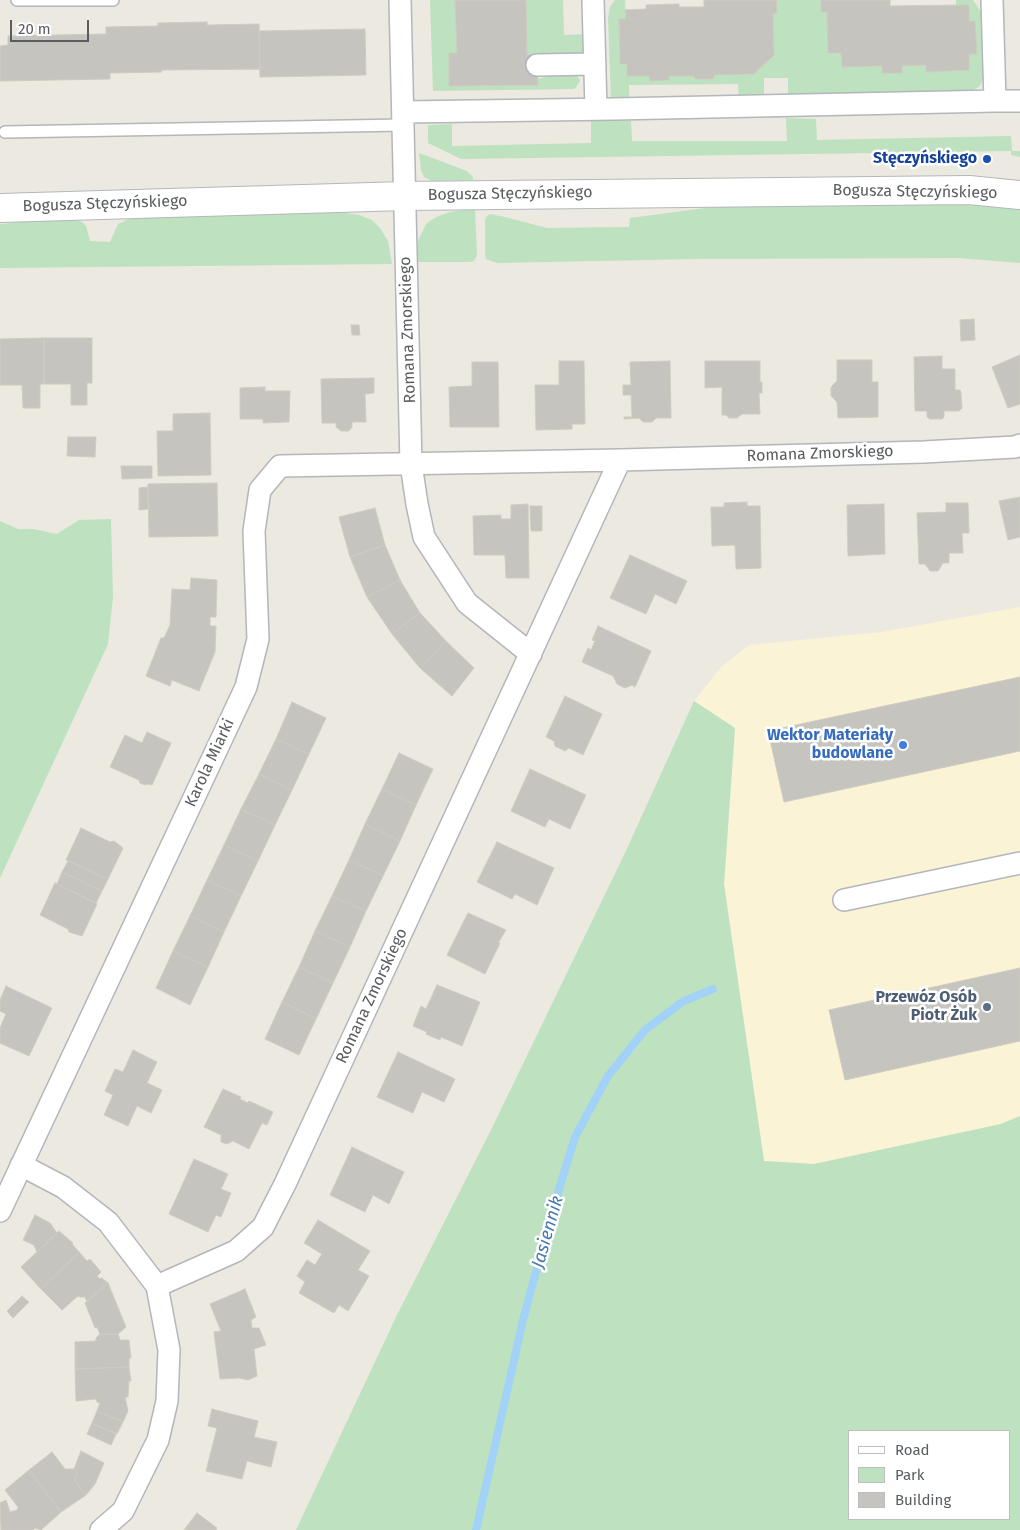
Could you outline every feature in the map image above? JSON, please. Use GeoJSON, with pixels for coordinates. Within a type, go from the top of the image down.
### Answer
{"type":"FeatureCollection","features":[{"type":"Feature","properties":{"kind":"street","name":"Romana Zmorskiego"},"geometry":{"type":"LineString","coordinates":[[400,0],[411,464],[424,537],[467,603],[531,654]]}},
{"type":"Feature","properties":{"kind":"street"},"geometry":{"type":"LineString","coordinates":[[593,0],[596,109]]}},
{"type":"Feature","properties":{"kind":"street"},"geometry":{"type":"LineString","coordinates":[[992,0],[995,102]]}},
{"type":"Feature","properties":{"kind":"street"},"geometry":{"type":"LineString","coordinates":[[537,65],[594,64]]}},
{"type":"Feature","properties":{"kind":"street"},"geometry":{"type":"LineString","coordinates":[[403,118],[596,109],[1020,101]]}},
{"type":"Feature","properties":{"kind":"street","name":"Bogusza Stęczyńskiego"},"geometry":{"type":"LineString","coordinates":[[0,208],[404,196],[959,190],[1020,195]]}},
{"type":"Feature","properties":{"kind":"street","name":"Romana Zmorskiego"},"geometry":{"type":"LineString","coordinates":[[411,464],[924,452],[1015,447],[1020,445]]}},
{"type":"Feature","properties":{"kind":"street","name":"Romana Zmorskiego"},"geometry":{"type":"LineString","coordinates":[[157,1286],[236,1251],[263,1226],[289,1175],[620,460]]}},
{"type":"Feature","properties":{"kind":"street","name":"Karola Miarki"},"geometry":{"type":"LineString","coordinates":[[0,1211],[246,687],[258,639],[254,531],[260,490],[280,466],[411,464]]}},
{"type":"Feature","properties":{"kind":"street"},"geometry":{"type":"LineString","coordinates":[[844,900],[1020,863]]}},
{"type":"Feature","properties":{"kind":"street"},"geometry":{"type":"LineString","coordinates":[[22,1165],[63,1187],[108,1222],[157,1286],[168,1350],[167,1401],[158,1440],[123,1511],[101,1530]]}},
{"type":"Feature","properties":{"kind":"lane"},"geometry":{"type":"LineString","coordinates":[[17,0],[113,0]]}},
{"type":"Feature","properties":{"kind":"lane"},"geometry":{"type":"LineString","coordinates":[[5,132],[403,118]]}},
{"type":"Feature","properties":{"kind":"shaded area"},"geometry":{"type":"Polygon","coordinates":[[[1020,607],[1020,1116],[1001,1124],[814,1164],[764,1161],[724,884],[735,728],[694,701],[721,667],[749,645],[881,632],[1020,607]]]}},
{"type":"Feature","properties":{"kind":"green space"},"geometry":{"type":"Polygon","coordinates":[[[430,0],[455,0],[457,53],[449,54],[449,86],[537,85],[537,79],[562,73],[576,75],[580,80],[577,86],[574,89],[433,91],[430,0]]]}},
{"type":"Feature","properties":{"kind":"green space"},"geometry":{"type":"Polygon","coordinates":[[[526,0],[563,0],[564,35],[588,34],[583,52],[576,55],[527,55],[526,0]]]}},
{"type":"Feature","properties":{"kind":"green space"},"geometry":{"type":"Polygon","coordinates":[[[615,0],[625,0],[626,19],[619,19],[620,64],[627,64],[627,76],[649,76],[650,81],[669,80],[669,76],[694,76],[695,79],[714,79],[714,75],[754,74],[774,55],[773,14],[777,13],[776,0],[821,0],[821,12],[827,12],[828,53],[841,53],[842,67],[882,66],[882,73],[902,73],[902,66],[926,65],[927,72],[969,70],[969,54],[977,53],[975,22],[969,22],[969,5],[956,5],[956,0],[973,0],[985,18],[986,72],[980,86],[970,92],[788,100],[788,78],[764,78],[764,100],[739,101],[738,84],[629,85],[629,102],[611,99],[608,18],[610,7],[615,0]]]}},
{"type":"Feature","properties":{"kind":"green space"},"geometry":{"type":"Polygon","coordinates":[[[786,118],[816,119],[817,140],[1011,136],[1012,151],[1020,151],[1020,157],[1011,155],[1011,151],[461,159],[428,143],[428,125],[452,124],[452,146],[591,143],[591,120],[631,121],[632,141],[787,141],[786,118]]]}},
{"type":"Feature","properties":{"kind":"green space"},"geometry":{"type":"Polygon","coordinates":[[[419,153],[467,171],[473,177],[473,180],[432,181],[424,177],[421,170],[419,153]]]}},
{"type":"Feature","properties":{"kind":"green space"},"geometry":{"type":"Polygon","coordinates":[[[755,204],[953,204],[1020,209],[1020,263],[958,258],[698,259],[497,263],[486,259],[485,254],[485,221],[486,217],[490,214],[547,228],[629,227],[630,218],[705,208],[755,204]]]}},
{"type":"Feature","properties":{"kind":"green space"},"geometry":{"type":"Polygon","coordinates":[[[475,210],[477,255],[474,261],[418,262],[418,241],[426,224],[436,217],[450,212],[475,210]]]}},
{"type":"Feature","properties":{"kind":"green space"},"geometry":{"type":"Polygon","coordinates":[[[256,213],[346,213],[359,215],[372,220],[380,228],[388,241],[392,264],[0,268],[0,224],[74,219],[86,226],[90,241],[110,242],[118,224],[134,217],[256,213]]]}},
{"type":"Feature","properties":{"kind":"green space"},"geometry":{"type":"Polygon","coordinates":[[[111,519],[113,597],[108,644],[0,878],[0,521],[18,529],[33,529],[57,534],[79,520],[111,519]]]}},
{"type":"Feature","properties":{"kind":"green space"},"geometry":{"type":"Polygon","coordinates":[[[694,701],[735,728],[724,884],[764,1161],[814,1164],[1001,1124],[1020,1116],[1020,1530],[296,1530],[397,1315],[491,1130],[625,853],[694,701]]]}},
{"type":"Feature","properties":{"kind":"building"},"geometry":{"type":"Polygon","coordinates":[[[455,0],[526,0],[527,55],[536,55],[538,85],[449,86],[449,53],[457,53],[455,0]]]}},
{"type":"Feature","properties":{"kind":"building"},"geometry":{"type":"Polygon","coordinates":[[[704,0],[776,0],[777,13],[773,14],[774,55],[754,74],[714,75],[714,79],[695,79],[694,76],[669,76],[669,80],[650,81],[649,76],[627,76],[627,64],[620,64],[619,19],[626,19],[625,10],[646,9],[646,5],[679,4],[679,7],[704,7],[704,0]]]}},
{"type":"Feature","properties":{"kind":"building"},"geometry":{"type":"Polygon","coordinates":[[[821,0],[890,0],[890,6],[969,5],[969,22],[975,21],[977,54],[969,54],[969,70],[926,72],[926,65],[902,66],[902,73],[882,73],[882,66],[842,67],[841,53],[828,53],[827,12],[821,12],[821,0]]]}},
{"type":"Feature","properties":{"kind":"building"},"geometry":{"type":"Polygon","coordinates":[[[207,22],[207,25],[259,24],[260,69],[161,70],[162,72],[110,73],[110,79],[0,81],[0,46],[8,45],[8,36],[106,34],[106,27],[158,26],[158,23],[207,22]]]}},
{"type":"Feature","properties":{"kind":"building"},"geometry":{"type":"Polygon","coordinates":[[[365,29],[366,75],[260,77],[259,31],[365,29]]]}},
{"type":"Feature","properties":{"kind":"building"},"geometry":{"type":"Polygon","coordinates":[[[974,319],[975,340],[961,341],[960,320],[974,319]]]}},
{"type":"Feature","properties":{"kind":"building"},"geometry":{"type":"Polygon","coordinates":[[[351,325],[359,325],[360,335],[352,335],[351,325]]]}},
{"type":"Feature","properties":{"kind":"building"},"geometry":{"type":"Polygon","coordinates":[[[44,338],[44,384],[40,384],[40,408],[23,408],[22,385],[0,385],[0,339],[44,338]]]}},
{"type":"Feature","properties":{"kind":"building"},"geometry":{"type":"Polygon","coordinates":[[[44,338],[92,338],[92,383],[87,383],[87,405],[71,405],[71,384],[44,384],[44,338]]]}},
{"type":"Feature","properties":{"kind":"building"},"geometry":{"type":"Polygon","coordinates":[[[1020,355],[1020,404],[1008,408],[992,367],[1020,355]]]}},
{"type":"Feature","properties":{"kind":"building"},"geometry":{"type":"Polygon","coordinates":[[[942,356],[942,369],[955,369],[955,390],[960,390],[962,408],[959,411],[944,411],[942,419],[930,419],[927,417],[927,411],[915,411],[914,357],[942,356]]]}},
{"type":"Feature","properties":{"kind":"building"},"geometry":{"type":"Polygon","coordinates":[[[837,360],[872,360],[872,382],[878,382],[878,417],[838,418],[837,402],[831,396],[831,387],[837,381],[837,360]]]}},
{"type":"Feature","properties":{"kind":"building"},"geometry":{"type":"Polygon","coordinates":[[[559,361],[584,361],[585,424],[572,424],[572,429],[536,430],[535,385],[559,385],[559,361]]]}},
{"type":"Feature","properties":{"kind":"building"},"geometry":{"type":"Polygon","coordinates":[[[670,361],[671,418],[656,418],[652,422],[643,422],[639,418],[624,419],[624,417],[632,417],[631,395],[623,395],[623,385],[631,385],[630,362],[670,361]]]}},
{"type":"Feature","properties":{"kind":"building"},"geometry":{"type":"Polygon","coordinates":[[[705,361],[760,361],[762,393],[759,393],[760,414],[742,414],[737,418],[729,418],[726,415],[722,415],[722,387],[705,388],[705,361]]]}},
{"type":"Feature","properties":{"kind":"building"},"geometry":{"type":"Polygon","coordinates":[[[472,362],[498,362],[499,427],[450,427],[449,387],[472,386],[472,362]]]}},
{"type":"Feature","properties":{"kind":"building"},"geometry":{"type":"Polygon","coordinates":[[[374,378],[374,393],[365,394],[366,422],[352,422],[352,427],[349,431],[341,431],[336,427],[336,423],[322,423],[321,379],[374,378]]]}},
{"type":"Feature","properties":{"kind":"building"},"geometry":{"type":"Polygon","coordinates":[[[265,387],[265,391],[290,391],[289,422],[263,423],[263,419],[240,419],[240,388],[265,387]]]}},
{"type":"Feature","properties":{"kind":"building"},"geometry":{"type":"Polygon","coordinates":[[[210,413],[211,475],[158,476],[157,431],[173,431],[173,414],[210,413]]]}},
{"type":"Feature","properties":{"kind":"building"},"geometry":{"type":"Polygon","coordinates":[[[68,437],[96,437],[95,457],[67,456],[68,437]]]}},
{"type":"Feature","properties":{"kind":"building"},"geometry":{"type":"Polygon","coordinates":[[[121,466],[152,466],[152,478],[122,479],[121,466]]]}},
{"type":"Feature","properties":{"kind":"building"},"geometry":{"type":"Polygon","coordinates":[[[217,483],[218,536],[149,537],[148,484],[217,483]]]}},
{"type":"Feature","properties":{"kind":"building"},"geometry":{"type":"Polygon","coordinates":[[[148,487],[148,509],[139,510],[139,488],[148,487]]]}},
{"type":"Feature","properties":{"kind":"building"},"geometry":{"type":"Polygon","coordinates":[[[1020,497],[1020,537],[1008,540],[999,501],[1020,497]]]}},
{"type":"Feature","properties":{"kind":"building"},"geometry":{"type":"Polygon","coordinates":[[[747,502],[747,506],[760,506],[761,568],[736,569],[735,545],[712,546],[711,507],[724,507],[724,503],[747,502]]]}},
{"type":"Feature","properties":{"kind":"building"},"geometry":{"type":"Polygon","coordinates":[[[946,503],[968,503],[969,533],[962,533],[963,553],[949,553],[949,563],[943,563],[938,571],[930,571],[925,564],[919,564],[917,513],[946,512],[946,503]]]}},
{"type":"Feature","properties":{"kind":"building"},"geometry":{"type":"Polygon","coordinates":[[[528,504],[529,578],[506,578],[505,555],[474,555],[473,516],[501,515],[501,519],[511,519],[511,505],[528,504]]]}},
{"type":"Feature","properties":{"kind":"building"},"geometry":{"type":"Polygon","coordinates":[[[884,504],[885,554],[848,556],[847,505],[884,504]]]}},
{"type":"Feature","properties":{"kind":"building"},"geometry":{"type":"Polygon","coordinates":[[[530,506],[542,506],[542,531],[531,531],[530,506]]]}},
{"type":"Feature","properties":{"kind":"building"},"geometry":{"type":"Polygon","coordinates":[[[375,508],[385,545],[350,557],[339,517],[375,508]]]}},
{"type":"Feature","properties":{"kind":"building"},"geometry":{"type":"Polygon","coordinates":[[[385,545],[400,580],[367,597],[350,557],[385,545]]]}},
{"type":"Feature","properties":{"kind":"building"},"geometry":{"type":"Polygon","coordinates":[[[630,555],[687,581],[676,604],[655,594],[646,614],[610,598],[630,555]]]}},
{"type":"Feature","properties":{"kind":"building"},"geometry":{"type":"Polygon","coordinates":[[[191,578],[217,580],[216,617],[210,617],[210,626],[216,626],[215,652],[199,691],[172,680],[170,686],[146,676],[161,638],[164,638],[170,625],[172,589],[190,590],[191,578]]]}},
{"type":"Feature","properties":{"kind":"building"},"geometry":{"type":"Polygon","coordinates":[[[400,580],[420,613],[392,634],[367,597],[400,580]]]}},
{"type":"Feature","properties":{"kind":"building"},"geometry":{"type":"Polygon","coordinates":[[[420,613],[446,641],[420,668],[392,634],[420,613]]]}},
{"type":"Feature","properties":{"kind":"building"},"geometry":{"type":"Polygon","coordinates":[[[598,626],[651,651],[635,687],[632,685],[625,688],[617,684],[613,676],[582,662],[588,648],[591,650],[595,641],[592,640],[598,626]]]}},
{"type":"Feature","properties":{"kind":"building"},"geometry":{"type":"Polygon","coordinates":[[[446,641],[474,668],[452,696],[420,668],[446,641]]]}},
{"type":"Feature","properties":{"kind":"building"},"geometry":{"type":"Polygon","coordinates":[[[1020,677],[1020,751],[784,802],[768,731],[1020,677]]]}},
{"type":"Feature","properties":{"kind":"building"},"geometry":{"type":"Polygon","coordinates":[[[565,696],[602,714],[583,755],[569,748],[565,751],[555,746],[554,741],[546,737],[565,696]]]}},
{"type":"Feature","properties":{"kind":"building"},"geometry":{"type":"Polygon","coordinates":[[[292,702],[326,718],[309,754],[276,739],[292,702]]]}},
{"type":"Feature","properties":{"kind":"building"},"geometry":{"type":"Polygon","coordinates":[[[147,732],[171,743],[152,785],[140,783],[139,780],[110,767],[125,735],[142,743],[147,732]]]}},
{"type":"Feature","properties":{"kind":"building"},"geometry":{"type":"Polygon","coordinates":[[[276,739],[309,754],[292,790],[259,774],[276,739]]]}},
{"type":"Feature","properties":{"kind":"building"},"geometry":{"type":"Polygon","coordinates":[[[399,753],[433,769],[416,805],[382,789],[399,753]]]}},
{"type":"Feature","properties":{"kind":"building"},"geometry":{"type":"Polygon","coordinates":[[[530,769],[586,795],[570,829],[549,819],[545,827],[511,811],[530,769]]]}},
{"type":"Feature","properties":{"kind":"building"},"geometry":{"type":"Polygon","coordinates":[[[259,774],[292,790],[275,825],[241,809],[259,774]]]}},
{"type":"Feature","properties":{"kind":"building"},"geometry":{"type":"Polygon","coordinates":[[[382,789],[416,805],[400,841],[365,824],[382,789]]]}},
{"type":"Feature","properties":{"kind":"building"},"geometry":{"type":"Polygon","coordinates":[[[241,809],[275,825],[258,861],[224,845],[241,809]]]}},
{"type":"Feature","properties":{"kind":"building"},"geometry":{"type":"Polygon","coordinates":[[[365,824],[400,841],[383,876],[349,860],[365,824]]]}},
{"type":"Feature","properties":{"kind":"building"},"geometry":{"type":"Polygon","coordinates":[[[81,828],[110,842],[114,841],[123,848],[108,879],[66,860],[81,828]]]}},
{"type":"Feature","properties":{"kind":"building"},"geometry":{"type":"Polygon","coordinates":[[[497,842],[554,868],[537,905],[515,894],[512,899],[477,882],[497,842]]]}},
{"type":"Feature","properties":{"kind":"building"},"geometry":{"type":"Polygon","coordinates":[[[224,845],[258,861],[241,896],[207,880],[224,845]]]}},
{"type":"Feature","properties":{"kind":"building"},"geometry":{"type":"Polygon","coordinates":[[[349,860],[383,876],[366,911],[332,896],[349,860]]]}},
{"type":"Feature","properties":{"kind":"building"},"geometry":{"type":"Polygon","coordinates":[[[68,861],[108,879],[102,891],[62,872],[68,861]]]}},
{"type":"Feature","properties":{"kind":"building"},"geometry":{"type":"Polygon","coordinates":[[[62,872],[102,891],[96,903],[57,884],[62,872]]]}},
{"type":"Feature","properties":{"kind":"building"},"geometry":{"type":"Polygon","coordinates":[[[207,880],[241,896],[224,932],[190,916],[207,880]]]}},
{"type":"Feature","properties":{"kind":"building"},"geometry":{"type":"Polygon","coordinates":[[[55,883],[97,904],[82,936],[69,932],[68,929],[40,915],[55,883]]]}},
{"type":"Feature","properties":{"kind":"building"},"geometry":{"type":"Polygon","coordinates":[[[332,896],[366,911],[350,947],[315,931],[332,896]]]}},
{"type":"Feature","properties":{"kind":"building"},"geometry":{"type":"Polygon","coordinates":[[[468,913],[506,930],[498,943],[500,943],[485,974],[447,955],[468,913]]]}},
{"type":"Feature","properties":{"kind":"building"},"geometry":{"type":"Polygon","coordinates":[[[190,916],[224,932],[208,967],[173,951],[190,916]]]}},
{"type":"Feature","properties":{"kind":"building"},"geometry":{"type":"Polygon","coordinates":[[[315,931],[350,947],[333,983],[299,967],[315,931]]]}},
{"type":"Feature","properties":{"kind":"building"},"geometry":{"type":"Polygon","coordinates":[[[173,951],[208,967],[190,1005],[156,988],[173,951]]]}},
{"type":"Feature","properties":{"kind":"building"},"geometry":{"type":"Polygon","coordinates":[[[299,967],[333,983],[316,1019],[282,1002],[299,967]]]}},
{"type":"Feature","properties":{"kind":"building"},"geometry":{"type":"Polygon","coordinates":[[[1020,968],[1020,1041],[845,1080],[829,1010],[1020,968]]]}},
{"type":"Feature","properties":{"kind":"building"},"geometry":{"type":"Polygon","coordinates":[[[437,985],[480,1002],[462,1046],[441,1037],[440,1040],[413,1026],[421,1006],[426,1009],[437,985]]]}},
{"type":"Feature","properties":{"kind":"building"},"geometry":{"type":"Polygon","coordinates":[[[6,986],[52,1008],[29,1056],[0,1043],[0,1028],[6,1014],[0,1011],[0,1000],[6,986]]]}},
{"type":"Feature","properties":{"kind":"building"},"geometry":{"type":"Polygon","coordinates":[[[282,1002],[316,1019],[299,1055],[265,1039],[282,1002]]]}},
{"type":"Feature","properties":{"kind":"building"},"geometry":{"type":"Polygon","coordinates":[[[133,1050],[157,1062],[147,1083],[162,1090],[151,1113],[137,1106],[128,1126],[104,1115],[113,1095],[105,1091],[115,1069],[123,1072],[133,1050]]]}},
{"type":"Feature","properties":{"kind":"building"},"geometry":{"type":"Polygon","coordinates":[[[398,1052],[455,1079],[444,1102],[422,1092],[413,1113],[377,1097],[398,1052]]]}},
{"type":"Feature","properties":{"kind":"building"},"geometry":{"type":"Polygon","coordinates":[[[223,1089],[241,1097],[240,1099],[248,1103],[249,1101],[273,1112],[267,1125],[262,1123],[249,1149],[233,1141],[227,1144],[221,1142],[221,1135],[204,1127],[223,1089]]]}},
{"type":"Feature","properties":{"kind":"building"},"geometry":{"type":"Polygon","coordinates":[[[352,1147],[404,1172],[389,1204],[373,1195],[365,1212],[330,1195],[352,1147]]]}},
{"type":"Feature","properties":{"kind":"building"},"geometry":{"type":"Polygon","coordinates":[[[194,1159],[228,1174],[221,1189],[231,1193],[221,1217],[216,1215],[208,1232],[169,1214],[194,1159]]]}},
{"type":"Feature","properties":{"kind":"building"},"geometry":{"type":"Polygon","coordinates":[[[35,1215],[50,1223],[57,1233],[37,1252],[34,1245],[23,1240],[35,1215]]]}},
{"type":"Feature","properties":{"kind":"building"},"geometry":{"type":"Polygon","coordinates":[[[318,1220],[370,1251],[358,1270],[369,1276],[348,1311],[339,1305],[334,1313],[299,1293],[305,1282],[297,1276],[307,1260],[315,1265],[322,1254],[304,1243],[318,1220]]]}},
{"type":"Feature","properties":{"kind":"building"},"geometry":{"type":"Polygon","coordinates":[[[59,1231],[73,1243],[79,1252],[41,1289],[21,1267],[59,1231]]]}},
{"type":"Feature","properties":{"kind":"building"},"geometry":{"type":"Polygon","coordinates":[[[79,1252],[87,1261],[90,1259],[101,1272],[97,1276],[108,1283],[87,1302],[85,1297],[78,1296],[62,1310],[41,1289],[79,1252]]]}},
{"type":"Feature","properties":{"kind":"building"},"geometry":{"type":"Polygon","coordinates":[[[108,1283],[126,1327],[118,1334],[100,1334],[97,1327],[95,1328],[85,1303],[108,1283]]]}},
{"type":"Feature","properties":{"kind":"building"},"geometry":{"type":"Polygon","coordinates":[[[245,1289],[256,1317],[251,1320],[252,1328],[259,1328],[266,1345],[254,1349],[257,1376],[248,1380],[239,1378],[220,1379],[214,1332],[221,1331],[210,1304],[245,1289]]]}},
{"type":"Feature","properties":{"kind":"building"},"geometry":{"type":"Polygon","coordinates":[[[22,1296],[29,1302],[13,1318],[7,1311],[22,1296]]]}},
{"type":"Feature","properties":{"kind":"building"},"geometry":{"type":"Polygon","coordinates":[[[100,1334],[118,1334],[120,1340],[129,1340],[131,1358],[129,1358],[129,1367],[75,1369],[75,1342],[96,1341],[100,1334]]]}},
{"type":"Feature","properties":{"kind":"building"},"geometry":{"type":"Polygon","coordinates":[[[129,1367],[131,1381],[129,1381],[128,1397],[125,1397],[128,1411],[123,1422],[97,1411],[100,1403],[96,1399],[76,1401],[75,1369],[129,1367]]]}},
{"type":"Feature","properties":{"kind":"building"},"geometry":{"type":"Polygon","coordinates":[[[212,1409],[258,1421],[254,1437],[277,1442],[271,1467],[247,1461],[242,1479],[206,1471],[217,1428],[208,1426],[212,1409]]]}},
{"type":"Feature","properties":{"kind":"building"},"geometry":{"type":"Polygon","coordinates":[[[97,1411],[123,1422],[117,1434],[92,1423],[97,1411]]]}},
{"type":"Feature","properties":{"kind":"building"},"geometry":{"type":"Polygon","coordinates":[[[92,1423],[116,1434],[111,1445],[87,1434],[92,1423]]]}},
{"type":"Feature","properties":{"kind":"building"},"geometry":{"type":"Polygon","coordinates":[[[81,1451],[104,1463],[95,1484],[86,1495],[74,1480],[77,1473],[74,1469],[81,1451]]]}},
{"type":"Feature","properties":{"kind":"building"},"geometry":{"type":"Polygon","coordinates":[[[52,1452],[65,1469],[74,1469],[77,1473],[74,1480],[86,1495],[61,1512],[29,1470],[52,1452]]]}},
{"type":"Feature","properties":{"kind":"building"},"geometry":{"type":"Polygon","coordinates":[[[29,1470],[61,1512],[41,1530],[35,1528],[33,1530],[1,1530],[0,1503],[6,1500],[10,1512],[17,1510],[18,1507],[5,1490],[29,1470]]]}},
{"type":"Feature","properties":{"kind":"building"},"geometry":{"type":"Polygon","coordinates":[[[197,1513],[217,1528],[216,1530],[184,1530],[197,1513]]]}},
{"type":"Feature","properties":{"kind":"waterway","name":"Jasiennik"},"geometry":{"type":"LineString","coordinates":[[476,1530],[523,1320],[552,1212],[575,1137],[608,1076],[645,1030],[682,1002],[713,989]]}},
{"type":"Feature","properties":{"kind":"place","name":"Stęczyńskiego"},"geometry":{"type":"Point","coordinates":[987,159]}},
{"type":"Feature","properties":{"kind":"place","name":"Wektor Materiały budowlane"},"geometry":{"type":"Point","coordinates":[903,745]}},
{"type":"Feature","properties":{"kind":"place","name":"Przewóz Osób Piotr Żuk"},"geometry":{"type":"Point","coordinates":[987,1007]}}]}
